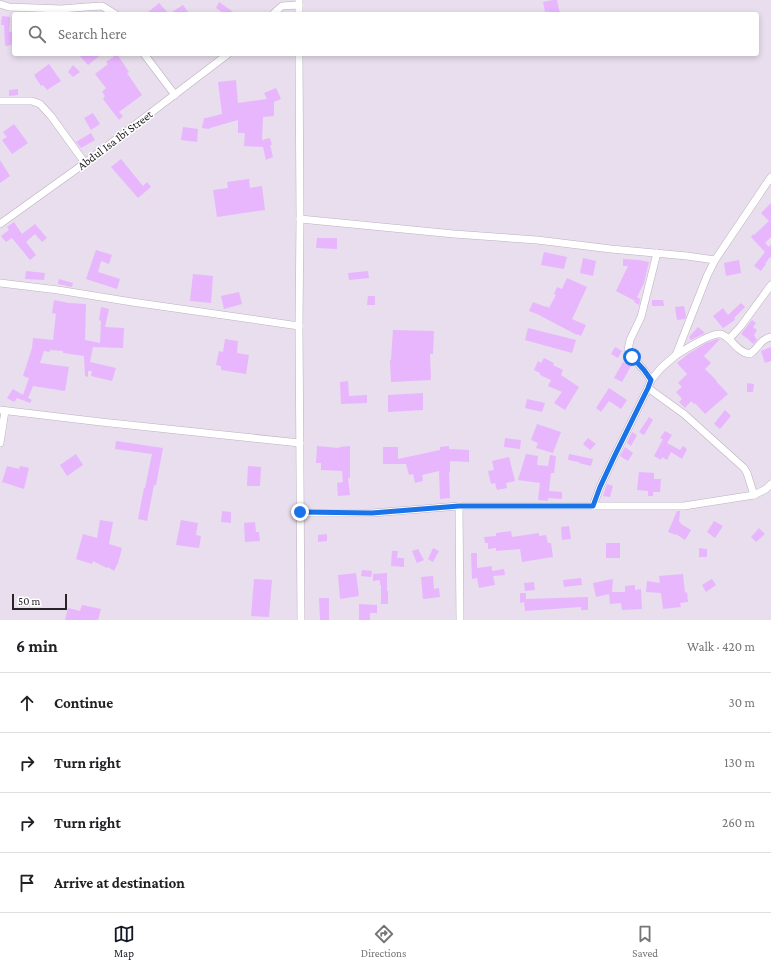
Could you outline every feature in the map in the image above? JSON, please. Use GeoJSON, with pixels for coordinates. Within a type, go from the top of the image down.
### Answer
{"type":"FeatureCollection","features":[{"type":"Feature","properties":{"kind":"street"},"geometry":{"type":"LineString","coordinates":[[275,12],[282,6],[299,2]]}},
{"type":"Feature","properties":{"kind":"street"},"geometry":{"type":"LineString","coordinates":[[0,4],[9,7],[61,9],[102,6],[112,12]]}},
{"type":"Feature","properties":{"kind":"street"},"geometry":{"type":"LineString","coordinates":[[146,56],[175,95]]}},
{"type":"Feature","properties":{"kind":"street","name":"Abdul Isa Ibi Street"},"geometry":{"type":"LineString","coordinates":[[0,224],[85,163],[225,56]]}},
{"type":"Feature","properties":{"kind":"street"},"geometry":{"type":"LineString","coordinates":[[299,56],[301,620]]}},
{"type":"Feature","properties":{"kind":"street"},"geometry":{"type":"LineString","coordinates":[[0,101],[32,101],[40,104],[51,116],[85,163]]}},
{"type":"Feature","properties":{"kind":"street"},"geometry":{"type":"LineString","coordinates":[[676,355],[707,276],[715,260],[769,186],[771,177]]}},
{"type":"Feature","properties":{"kind":"street"},"geometry":{"type":"LineString","coordinates":[[300,219],[454,234],[537,240],[715,260]]}},
{"type":"Feature","properties":{"kind":"street"},"geometry":{"type":"LineString","coordinates":[[651,380],[628,350],[630,340],[641,317],[657,253]]}},
{"type":"Feature","properties":{"kind":"street"},"geometry":{"type":"LineString","coordinates":[[0,282],[299,326]]}},
{"type":"Feature","properties":{"kind":"street"},"geometry":{"type":"LineString","coordinates":[[729,339],[741,326],[771,285]]}},
{"type":"Feature","properties":{"kind":"street"},"geometry":{"type":"LineString","coordinates":[[593,506],[600,487],[651,380],[661,368],[676,355],[714,335],[721,334],[729,339],[745,354],[754,352],[764,340],[771,337]]}},
{"type":"Feature","properties":{"kind":"street"},"geometry":{"type":"LineString","coordinates":[[648,388],[684,414],[744,468],[754,495]]}},
{"type":"Feature","properties":{"kind":"street"},"geometry":{"type":"LineString","coordinates":[[0,443],[3,410],[100,422],[300,443]]}},
{"type":"Feature","properties":{"kind":"street"},"geometry":{"type":"LineString","coordinates":[[300,512],[372,513],[459,506],[684,506],[754,495],[766,489],[771,484]]}},
{"type":"Feature","properties":{"kind":"street"},"geometry":{"type":"LineString","coordinates":[[459,506],[460,620]]}},
{"type":"Feature","properties":{"kind":"building"},"geometry":{"type":"Polygon","coordinates":[[[557,0],[560,12],[545,12],[543,2],[557,0]]]}},
{"type":"Feature","properties":{"kind":"building"},"geometry":{"type":"Polygon","coordinates":[[[219,2],[233,12],[222,12],[216,8],[219,2]]]}},
{"type":"Feature","properties":{"kind":"building"},"geometry":{"type":"Polygon","coordinates":[[[159,3],[167,12],[148,12],[159,3]]]}},
{"type":"Feature","properties":{"kind":"building"},"geometry":{"type":"Polygon","coordinates":[[[183,5],[188,12],[172,12],[183,5]]]}},
{"type":"Feature","properties":{"kind":"building"},"geometry":{"type":"Polygon","coordinates":[[[2,16],[10,17],[9,32],[12,31],[11,45],[5,46],[4,25],[1,25],[2,16]]]}},
{"type":"Feature","properties":{"kind":"building"},"geometry":{"type":"Polygon","coordinates":[[[80,56],[99,56],[88,65],[80,56]]]}},
{"type":"Feature","properties":{"kind":"building"},"geometry":{"type":"Polygon","coordinates":[[[114,56],[118,56],[129,72],[127,73],[142,95],[119,112],[123,116],[119,120],[103,99],[105,96],[102,92],[106,88],[95,74],[108,64],[106,62],[114,56]]]}},
{"type":"Feature","properties":{"kind":"building"},"geometry":{"type":"Polygon","coordinates":[[[49,64],[61,81],[47,90],[43,85],[41,86],[34,75],[49,64]]]}},
{"type":"Feature","properties":{"kind":"building"},"geometry":{"type":"Polygon","coordinates":[[[73,65],[80,72],[73,77],[68,72],[73,65]]]}},
{"type":"Feature","properties":{"kind":"building"},"geometry":{"type":"Polygon","coordinates":[[[236,80],[238,103],[267,99],[264,93],[276,88],[281,99],[274,102],[274,116],[263,117],[262,140],[270,138],[273,157],[266,160],[263,147],[244,146],[245,133],[238,133],[238,120],[209,129],[202,128],[204,118],[222,114],[218,82],[236,80]]]}},
{"type":"Feature","properties":{"kind":"building"},"geometry":{"type":"Polygon","coordinates":[[[18,89],[18,95],[9,96],[9,90],[18,89]]]}},
{"type":"Feature","properties":{"kind":"building"},"geometry":{"type":"Polygon","coordinates":[[[93,113],[100,124],[91,130],[84,118],[93,113]]]}},
{"type":"Feature","properties":{"kind":"building"},"geometry":{"type":"Polygon","coordinates":[[[14,124],[28,143],[12,154],[2,140],[7,137],[3,132],[14,124]]]}},
{"type":"Feature","properties":{"kind":"building"},"geometry":{"type":"Polygon","coordinates":[[[183,127],[198,129],[197,142],[181,140],[183,127]]]}},
{"type":"Feature","properties":{"kind":"building"},"geometry":{"type":"Polygon","coordinates":[[[91,133],[95,140],[81,148],[76,142],[91,133]]]}},
{"type":"Feature","properties":{"kind":"building"},"geometry":{"type":"Polygon","coordinates":[[[121,159],[143,186],[147,182],[151,187],[138,198],[111,167],[121,159]]]}},
{"type":"Feature","properties":{"kind":"building"},"geometry":{"type":"Polygon","coordinates":[[[0,160],[10,176],[0,183],[0,160]]]}},
{"type":"Feature","properties":{"kind":"building"},"geometry":{"type":"Polygon","coordinates":[[[249,179],[250,188],[262,186],[265,210],[217,217],[213,190],[228,188],[227,182],[249,179]]]}},
{"type":"Feature","properties":{"kind":"building"},"geometry":{"type":"Polygon","coordinates":[[[771,203],[771,237],[765,243],[769,247],[771,244],[771,258],[770,257],[761,271],[754,266],[765,252],[751,237],[769,221],[761,213],[771,203]]]}},
{"type":"Feature","properties":{"kind":"building"},"geometry":{"type":"Polygon","coordinates":[[[14,222],[22,234],[35,224],[47,238],[42,242],[35,234],[26,242],[36,255],[30,260],[12,238],[6,242],[1,236],[9,230],[7,227],[14,222]]]}},
{"type":"Feature","properties":{"kind":"building"},"geometry":{"type":"Polygon","coordinates":[[[317,238],[337,238],[337,249],[316,248],[317,238]]]}},
{"type":"Feature","properties":{"kind":"building"},"geometry":{"type":"Polygon","coordinates":[[[96,250],[112,255],[109,264],[101,261],[98,272],[120,279],[117,289],[86,279],[96,250]]]}},
{"type":"Feature","properties":{"kind":"building"},"geometry":{"type":"Polygon","coordinates":[[[544,252],[567,257],[564,269],[541,265],[544,252]]]}},
{"type":"Feature","properties":{"kind":"building"},"geometry":{"type":"Polygon","coordinates":[[[583,258],[596,261],[593,276],[580,273],[583,258]]]}},
{"type":"Feature","properties":{"kind":"building"},"geometry":{"type":"Polygon","coordinates":[[[623,259],[649,262],[644,283],[637,297],[640,299],[639,305],[634,302],[635,301],[616,291],[628,266],[623,266],[623,259]]]}},
{"type":"Feature","properties":{"kind":"building"},"geometry":{"type":"Polygon","coordinates":[[[739,260],[741,273],[726,276],[724,263],[739,260]]]}},
{"type":"Feature","properties":{"kind":"building"},"geometry":{"type":"Polygon","coordinates":[[[26,271],[45,273],[44,280],[25,279],[26,271]]]}},
{"type":"Feature","properties":{"kind":"building"},"geometry":{"type":"Polygon","coordinates":[[[368,271],[369,278],[349,280],[348,273],[368,271]]]}},
{"type":"Feature","properties":{"kind":"building"},"geometry":{"type":"Polygon","coordinates":[[[193,274],[213,276],[211,303],[190,301],[193,274]]]}},
{"type":"Feature","properties":{"kind":"building"},"geometry":{"type":"Polygon","coordinates":[[[567,278],[587,287],[572,319],[586,325],[581,336],[529,311],[533,302],[549,308],[556,295],[554,294],[557,287],[562,289],[567,278]]]}},
{"type":"Feature","properties":{"kind":"building"},"geometry":{"type":"Polygon","coordinates":[[[59,279],[73,283],[72,287],[58,284],[59,279]]]}},
{"type":"Feature","properties":{"kind":"building"},"geometry":{"type":"Polygon","coordinates":[[[239,292],[242,304],[224,309],[221,296],[239,292]]]}},
{"type":"Feature","properties":{"kind":"building"},"geometry":{"type":"Polygon","coordinates":[[[368,296],[375,296],[375,305],[367,305],[368,296]]]}},
{"type":"Feature","properties":{"kind":"building"},"geometry":{"type":"Polygon","coordinates":[[[54,300],[86,304],[85,340],[100,343],[101,321],[99,320],[101,307],[109,309],[105,327],[124,328],[123,348],[93,347],[90,362],[116,368],[112,381],[91,376],[92,371],[88,371],[88,377],[85,376],[84,356],[63,353],[63,351],[44,351],[40,363],[69,367],[65,391],[33,386],[28,398],[32,400],[30,403],[17,398],[14,402],[7,398],[13,389],[23,395],[29,378],[23,376],[32,348],[33,338],[53,340],[56,314],[52,313],[54,300]]]}},
{"type":"Feature","properties":{"kind":"building"},"geometry":{"type":"Polygon","coordinates":[[[652,300],[663,300],[664,306],[652,306],[652,300]]]}},
{"type":"Feature","properties":{"kind":"building"},"geometry":{"type":"Polygon","coordinates":[[[741,303],[745,307],[734,318],[735,320],[723,328],[713,316],[723,308],[728,315],[741,303]]]}},
{"type":"Feature","properties":{"kind":"building"},"geometry":{"type":"Polygon","coordinates":[[[684,306],[686,316],[685,319],[677,320],[675,307],[684,306]]]}},
{"type":"Feature","properties":{"kind":"building"},"geometry":{"type":"Polygon","coordinates":[[[752,320],[756,323],[753,327],[757,330],[754,335],[757,340],[753,344],[741,334],[752,320]]]}},
{"type":"Feature","properties":{"kind":"building"},"geometry":{"type":"Polygon","coordinates":[[[698,327],[705,333],[691,340],[689,337],[698,327]]]}},
{"type":"Feature","properties":{"kind":"building"},"geometry":{"type":"Polygon","coordinates":[[[528,328],[576,340],[572,353],[525,340],[528,328]]]}},
{"type":"Feature","properties":{"kind":"building"},"geometry":{"type":"Polygon","coordinates":[[[393,330],[434,331],[433,354],[430,354],[431,380],[391,382],[390,360],[393,330]]]}},
{"type":"Feature","properties":{"kind":"building"},"geometry":{"type":"Polygon","coordinates":[[[225,339],[238,341],[237,353],[249,355],[246,374],[221,370],[221,366],[216,365],[219,351],[223,352],[225,339]]]}},
{"type":"Feature","properties":{"kind":"building"},"geometry":{"type":"Polygon","coordinates":[[[720,339],[704,356],[711,363],[705,369],[728,394],[705,414],[695,403],[694,404],[691,401],[685,408],[679,402],[682,399],[676,392],[682,387],[678,383],[687,374],[677,363],[706,343],[720,339]]]}},
{"type":"Feature","properties":{"kind":"building"},"geometry":{"type":"Polygon","coordinates":[[[615,347],[622,351],[618,358],[611,354],[615,347]]]}},
{"type":"Feature","properties":{"kind":"building"},"geometry":{"type":"Polygon","coordinates":[[[771,347],[771,361],[765,363],[761,351],[771,347]]]}},
{"type":"Feature","properties":{"kind":"building"},"geometry":{"type":"Polygon","coordinates":[[[544,358],[563,370],[561,375],[579,387],[565,410],[554,403],[562,392],[548,386],[551,380],[540,375],[540,373],[534,370],[538,361],[541,363],[544,358]]]}},
{"type":"Feature","properties":{"kind":"building"},"geometry":{"type":"Polygon","coordinates":[[[623,362],[631,366],[622,382],[614,378],[623,362]]]}},
{"type":"Feature","properties":{"kind":"building"},"geometry":{"type":"Polygon","coordinates":[[[348,381],[349,396],[367,395],[367,403],[341,404],[340,382],[348,381]]]}},
{"type":"Feature","properties":{"kind":"building"},"geometry":{"type":"Polygon","coordinates":[[[747,383],[754,384],[753,392],[747,392],[747,383]]]}},
{"type":"Feature","properties":{"kind":"building"},"geometry":{"type":"Polygon","coordinates":[[[609,388],[627,400],[621,409],[609,401],[601,412],[596,408],[609,388]]]}},
{"type":"Feature","properties":{"kind":"building"},"geometry":{"type":"Polygon","coordinates":[[[423,393],[423,410],[388,412],[388,395],[423,393]]]}},
{"type":"Feature","properties":{"kind":"building"},"geometry":{"type":"Polygon","coordinates":[[[527,399],[545,403],[542,412],[525,408],[527,399]]]}},
{"type":"Feature","properties":{"kind":"building"},"geometry":{"type":"Polygon","coordinates":[[[725,410],[731,416],[720,429],[714,424],[725,410]]]}},
{"type":"Feature","properties":{"kind":"building"},"geometry":{"type":"Polygon","coordinates":[[[649,417],[653,420],[644,435],[639,432],[649,417]]]}},
{"type":"Feature","properties":{"kind":"building"},"geometry":{"type":"Polygon","coordinates":[[[537,424],[561,432],[553,453],[536,448],[538,443],[531,440],[537,424]]]}},
{"type":"Feature","properties":{"kind":"building"},"geometry":{"type":"Polygon","coordinates":[[[665,431],[672,435],[667,443],[680,450],[683,446],[687,449],[682,459],[671,452],[667,460],[662,457],[661,460],[654,456],[663,439],[660,438],[665,431]]]}},
{"type":"Feature","properties":{"kind":"building"},"geometry":{"type":"Polygon","coordinates":[[[632,432],[637,435],[631,446],[627,443],[632,432]]]}},
{"type":"Feature","properties":{"kind":"building"},"geometry":{"type":"Polygon","coordinates":[[[505,438],[521,440],[520,449],[504,447],[505,438]]]}},
{"type":"Feature","properties":{"kind":"building"},"geometry":{"type":"Polygon","coordinates":[[[588,438],[596,444],[590,450],[583,444],[588,438]]]}},
{"type":"Feature","properties":{"kind":"building"},"geometry":{"type":"Polygon","coordinates":[[[116,441],[163,448],[147,521],[138,519],[152,454],[115,449],[116,441]]]}},
{"type":"Feature","properties":{"kind":"building"},"geometry":{"type":"Polygon","coordinates":[[[317,446],[339,448],[350,446],[350,478],[348,478],[350,495],[338,496],[337,483],[343,482],[342,471],[321,470],[321,463],[316,463],[317,446]]]}},
{"type":"Feature","properties":{"kind":"building"},"geometry":{"type":"Polygon","coordinates":[[[449,446],[449,449],[469,450],[469,462],[450,461],[450,498],[440,499],[439,471],[422,475],[423,481],[415,483],[413,474],[409,475],[406,464],[383,464],[383,447],[398,447],[398,459],[440,450],[440,447],[449,446]]]}},
{"type":"Feature","properties":{"kind":"building"},"geometry":{"type":"Polygon","coordinates":[[[625,447],[633,453],[628,461],[620,456],[625,447]]]}},
{"type":"Feature","properties":{"kind":"building"},"geometry":{"type":"Polygon","coordinates":[[[76,454],[83,465],[67,476],[60,465],[76,454]]]}},
{"type":"Feature","properties":{"kind":"building"},"geometry":{"type":"Polygon","coordinates":[[[526,454],[538,456],[537,465],[548,466],[550,455],[556,456],[554,473],[551,473],[549,491],[562,492],[562,499],[548,498],[548,501],[538,500],[540,483],[518,480],[526,454]]]}},
{"type":"Feature","properties":{"kind":"building"},"geometry":{"type":"Polygon","coordinates":[[[569,454],[593,459],[591,466],[568,460],[569,454]]]}},
{"type":"Feature","properties":{"kind":"building"},"geometry":{"type":"Polygon","coordinates":[[[509,457],[515,481],[506,483],[507,488],[497,490],[495,483],[491,484],[488,471],[494,470],[492,461],[509,457]]]}},
{"type":"Feature","properties":{"kind":"building"},"geometry":{"type":"Polygon","coordinates":[[[7,466],[19,469],[20,466],[29,468],[24,489],[2,482],[7,466]]]}},
{"type":"Feature","properties":{"kind":"building"},"geometry":{"type":"Polygon","coordinates":[[[248,466],[261,467],[260,486],[247,486],[248,466]]]}},
{"type":"Feature","properties":{"kind":"building"},"geometry":{"type":"Polygon","coordinates":[[[639,472],[654,473],[654,479],[661,479],[660,492],[653,492],[653,496],[648,496],[648,491],[637,490],[639,472]]]}},
{"type":"Feature","properties":{"kind":"building"},"geometry":{"type":"Polygon","coordinates":[[[607,484],[613,486],[610,497],[603,496],[607,484]]]}},
{"type":"Feature","properties":{"kind":"building"},"geometry":{"type":"Polygon","coordinates":[[[222,511],[231,512],[231,523],[221,522],[222,511]]]}},
{"type":"Feature","properties":{"kind":"building"},"geometry":{"type":"Polygon","coordinates":[[[677,511],[680,511],[679,522],[691,530],[685,540],[676,534],[668,532],[677,511]]]}},
{"type":"Feature","properties":{"kind":"building"},"geometry":{"type":"Polygon","coordinates":[[[100,520],[113,522],[109,544],[122,548],[114,571],[93,561],[92,564],[76,559],[83,534],[97,538],[100,520]]]}},
{"type":"Feature","properties":{"kind":"building"},"geometry":{"type":"Polygon","coordinates":[[[181,520],[198,523],[196,535],[201,536],[199,548],[176,545],[181,520]]]}},
{"type":"Feature","properties":{"kind":"building"},"geometry":{"type":"Polygon","coordinates":[[[714,521],[723,526],[715,538],[707,532],[714,521]]]}},
{"type":"Feature","properties":{"kind":"building"},"geometry":{"type":"Polygon","coordinates":[[[255,522],[256,532],[259,532],[260,541],[245,542],[244,523],[255,522]]]}},
{"type":"Feature","properties":{"kind":"building"},"geometry":{"type":"Polygon","coordinates":[[[569,526],[571,539],[562,540],[561,527],[569,526]]]}},
{"type":"Feature","properties":{"kind":"building"},"geometry":{"type":"Polygon","coordinates":[[[759,528],[765,534],[756,542],[751,537],[759,528]]]}},
{"type":"Feature","properties":{"kind":"building"},"geometry":{"type":"Polygon","coordinates":[[[511,531],[512,537],[539,533],[539,536],[546,535],[548,543],[551,543],[553,557],[522,562],[520,549],[496,551],[496,548],[488,549],[488,543],[485,543],[484,537],[496,536],[496,533],[511,531]]]}},
{"type":"Feature","properties":{"kind":"building"},"geometry":{"type":"Polygon","coordinates":[[[327,534],[327,541],[318,542],[318,535],[327,534]]]}},
{"type":"Feature","properties":{"kind":"building"},"geometry":{"type":"Polygon","coordinates":[[[606,543],[620,543],[620,558],[606,558],[606,543]]]}},
{"type":"Feature","properties":{"kind":"building"},"geometry":{"type":"Polygon","coordinates":[[[433,548],[439,551],[433,562],[428,559],[433,548]]]}},
{"type":"Feature","properties":{"kind":"building"},"geometry":{"type":"Polygon","coordinates":[[[699,548],[707,549],[707,557],[699,557],[699,548]]]}},
{"type":"Feature","properties":{"kind":"building"},"geometry":{"type":"Polygon","coordinates":[[[418,549],[424,560],[417,563],[412,551],[418,549]]]}},
{"type":"Feature","properties":{"kind":"building"},"geometry":{"type":"Polygon","coordinates":[[[392,551],[398,551],[397,558],[404,558],[404,567],[391,566],[392,551]]]}},
{"type":"Feature","properties":{"kind":"building"},"geometry":{"type":"Polygon","coordinates":[[[471,553],[477,553],[477,568],[492,566],[492,571],[504,569],[505,575],[493,576],[495,585],[479,588],[477,578],[472,579],[471,553]]]}},
{"type":"Feature","properties":{"kind":"building"},"geometry":{"type":"Polygon","coordinates":[[[362,570],[372,571],[371,577],[361,576],[362,570]]]}},
{"type":"Feature","properties":{"kind":"building"},"geometry":{"type":"Polygon","coordinates":[[[356,573],[359,596],[340,599],[338,575],[356,573]]]}},
{"type":"Feature","properties":{"kind":"building"},"geometry":{"type":"Polygon","coordinates":[[[387,573],[388,604],[381,604],[380,580],[373,581],[373,574],[387,573]]]}},
{"type":"Feature","properties":{"kind":"building"},"geometry":{"type":"Polygon","coordinates":[[[683,574],[685,593],[687,592],[688,602],[680,603],[681,607],[663,609],[661,593],[646,592],[647,581],[660,583],[659,576],[683,574]]]}},
{"type":"Feature","properties":{"kind":"building"},"geometry":{"type":"Polygon","coordinates":[[[433,576],[434,589],[439,588],[440,597],[423,599],[421,577],[433,576]]]}},
{"type":"Feature","properties":{"kind":"building"},"geometry":{"type":"Polygon","coordinates":[[[581,578],[582,585],[564,587],[563,580],[581,578]]]}},
{"type":"Feature","properties":{"kind":"building"},"geometry":{"type":"Polygon","coordinates":[[[254,579],[272,580],[269,617],[251,616],[254,579]]]}},
{"type":"Feature","properties":{"kind":"building"},"geometry":{"type":"Polygon","coordinates":[[[613,579],[612,592],[625,592],[625,586],[635,585],[635,590],[641,589],[642,609],[622,610],[621,603],[610,604],[609,594],[596,597],[593,583],[613,579]]]}},
{"type":"Feature","properties":{"kind":"building"},"geometry":{"type":"Polygon","coordinates":[[[712,579],[716,585],[706,592],[702,585],[712,579]]]}},
{"type":"Feature","properties":{"kind":"building"},"geometry":{"type":"Polygon","coordinates":[[[534,582],[535,590],[525,591],[524,583],[534,582]]]}},
{"type":"Feature","properties":{"kind":"building"},"geometry":{"type":"Polygon","coordinates":[[[520,593],[526,593],[526,599],[588,597],[588,610],[581,610],[581,607],[525,611],[524,602],[520,603],[520,593]]]}},
{"type":"Feature","properties":{"kind":"building"},"geometry":{"type":"Polygon","coordinates":[[[319,598],[329,598],[329,620],[320,620],[319,598]]]}},
{"type":"Feature","properties":{"kind":"building"},"geometry":{"type":"Polygon","coordinates":[[[359,604],[377,605],[377,613],[370,613],[370,620],[359,620],[359,604]]]}},
{"type":"Feature","properties":{"kind":"building"},"geometry":{"type":"Polygon","coordinates":[[[82,605],[101,609],[98,620],[65,620],[68,608],[80,611],[82,605]]]}},
{"type":"Feature","properties":{"kind":"route"},"geometry":{"type":"LineString","coordinates":[[300,512],[372,513],[459,506],[593,506],[600,487],[651,380],[632,357]]}}]}
